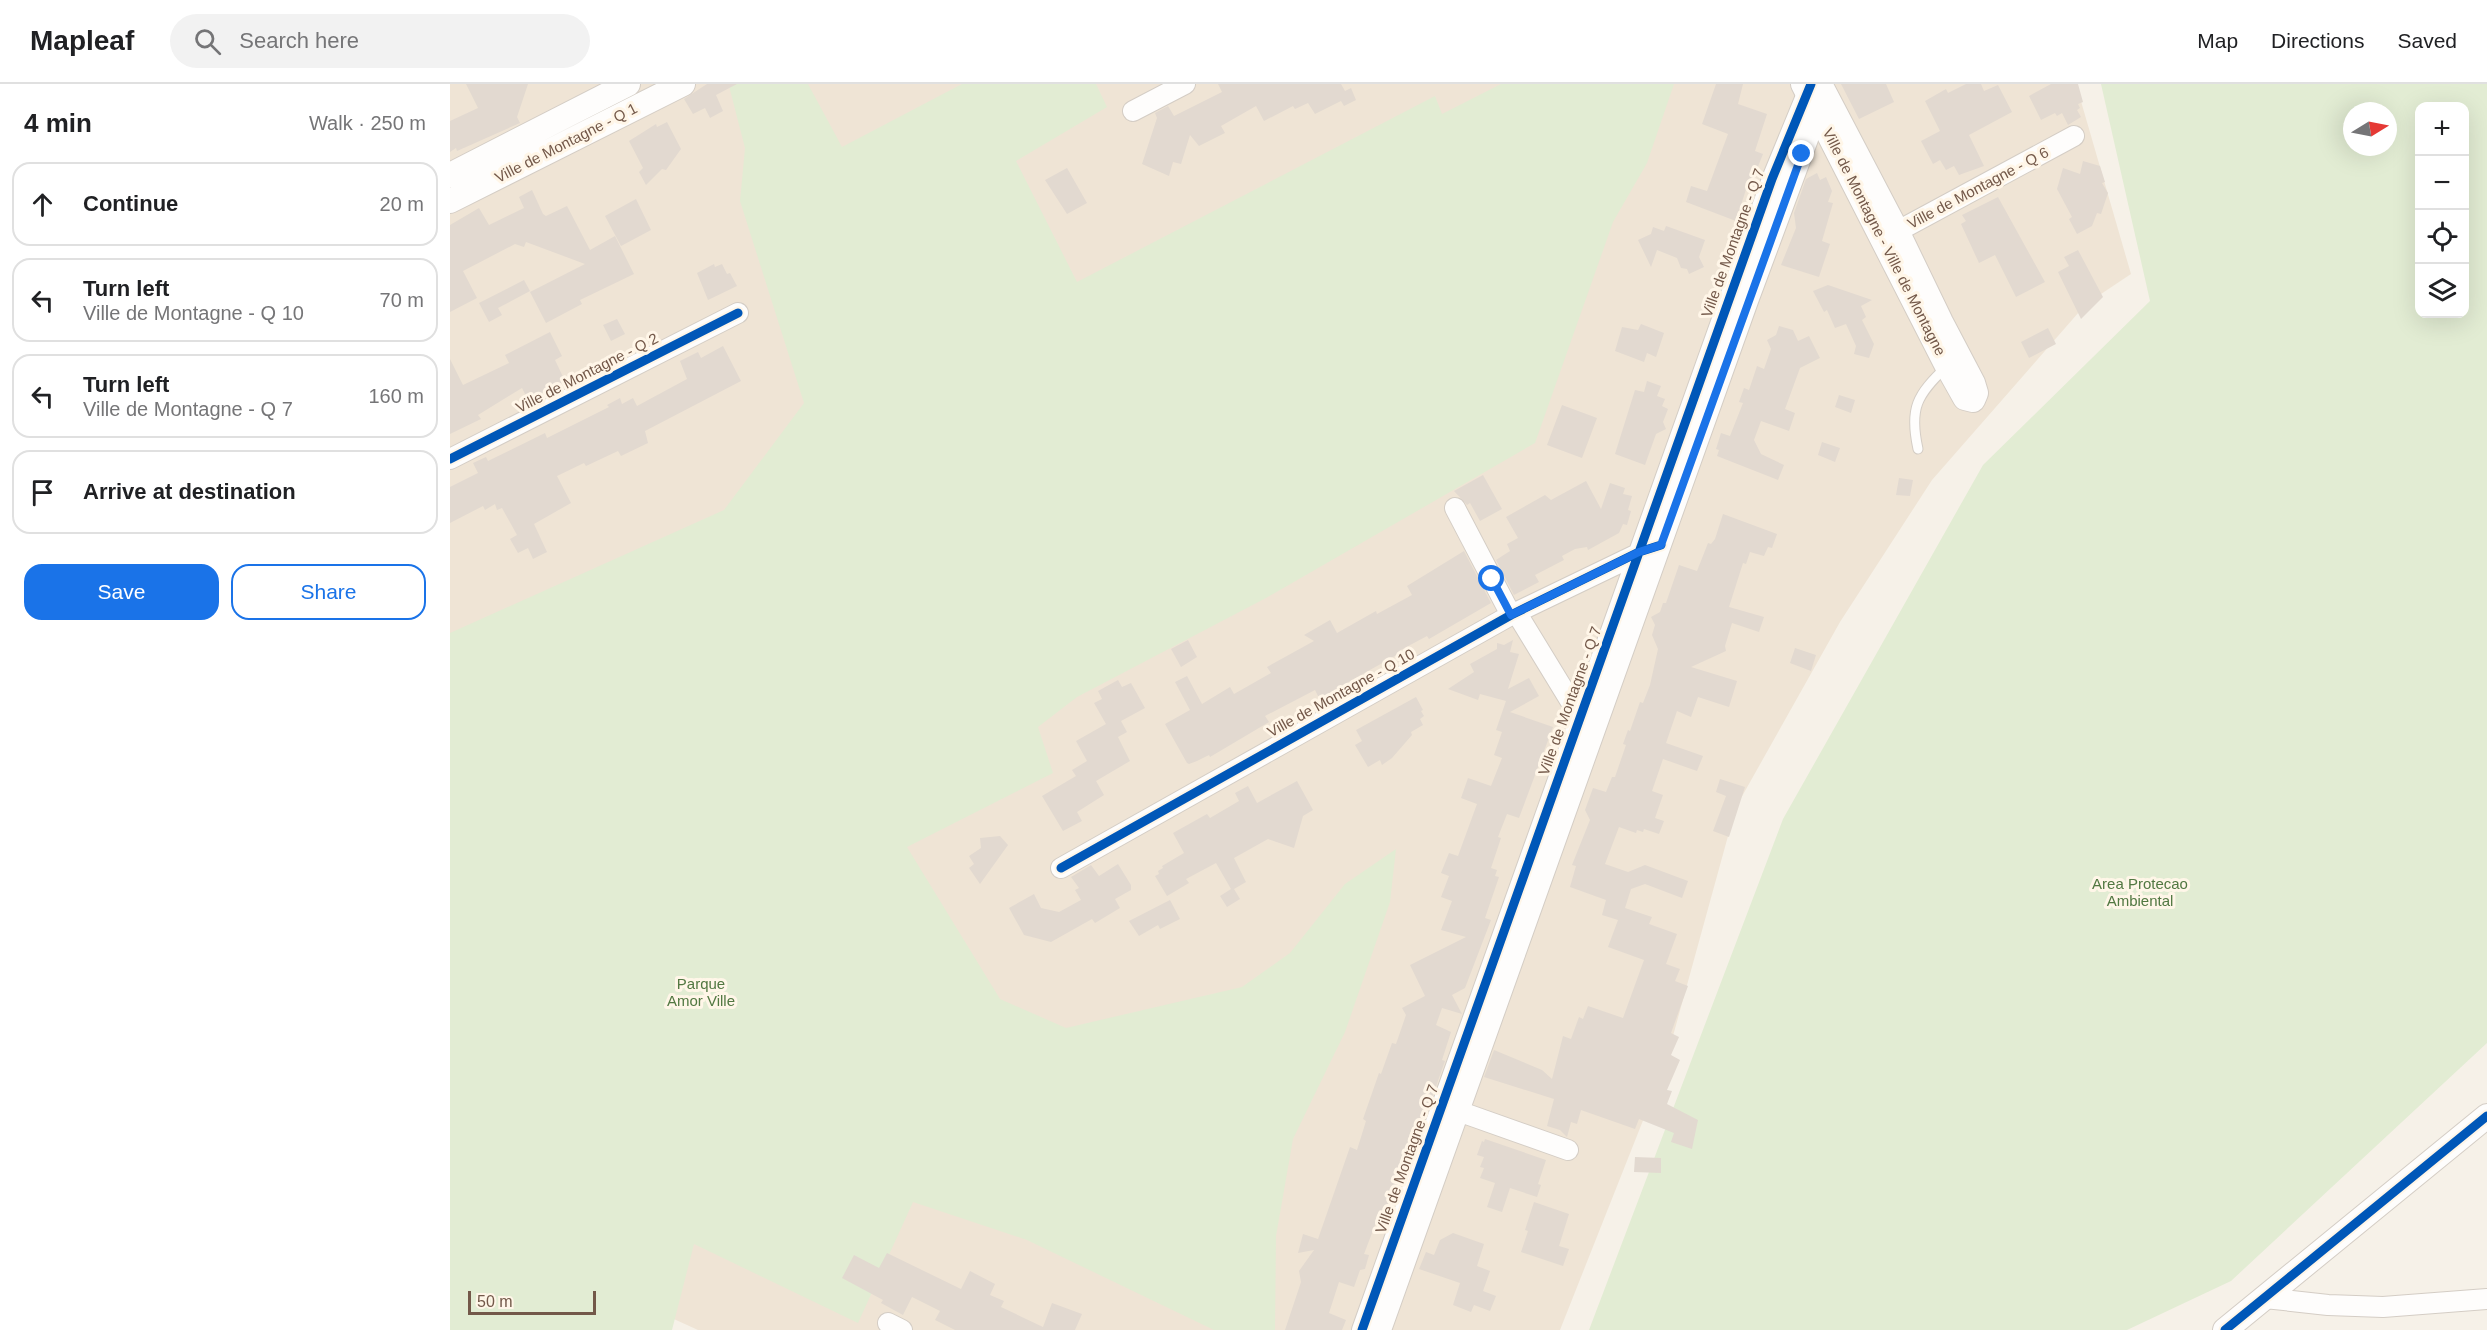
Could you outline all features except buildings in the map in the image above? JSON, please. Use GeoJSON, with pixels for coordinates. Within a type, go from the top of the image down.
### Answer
{"type":"FeatureCollection","features":[{"type":"Feature","properties":{"kind":"street","name":"Ville de Montagne - Q 1"},"geometry":{"type":"LineString","coordinates":[[450,175],[628,84]]}},
{"type":"Feature","properties":{"kind":"street","name":"Ville de Montagne - Q 1"},"geometry":{"type":"LineString","coordinates":[[450,201],[683,84]]}},
{"type":"Feature","properties":{"kind":"street"},"geometry":{"type":"LineString","coordinates":[[1132,111],[1185,84]]}},
{"type":"Feature","properties":{"kind":"street","name":"Ville de Montagne - Ville de Montagne"},"geometry":{"type":"LineString","coordinates":[[1814,92],[1969,391]]}},
{"type":"Feature","properties":{"kind":"street","name":"Ville de Montagne - Q 7"},"geometry":{"type":"LineString","coordinates":[[1362,1330],[1593,735],[1661,545],[1814,92]]}},
{"type":"Feature","properties":{"kind":"street","name":"Ville de Montagne - Q 7"},"geometry":{"type":"LineString","coordinates":[[1381,1330],[1458,1111],[1458,1086],[1580,718],[1772,179],[1814,92]]}},
{"type":"Feature","properties":{"kind":"street","name":"Ville de Montagne - Q 6"},"geometry":{"type":"LineString","coordinates":[[1890,235],[2074,136]]}},
{"type":"Feature","properties":{"kind":"street","name":"Ville de Montagne - Q 2"},"geometry":{"type":"LineString","coordinates":[[450,459],[738,313]]}},
{"type":"Feature","properties":{"kind":"street"},"geometry":{"type":"LineString","coordinates":[[1455,508],[1514,613],[1593,735]]}},
{"type":"Feature","properties":{"kind":"street","name":"Ville de Montagne - Q 10"},"geometry":{"type":"LineString","coordinates":[[1061,868],[1514,613],[1639,552],[1661,545]]}},
{"type":"Feature","properties":{"kind":"street"},"geometry":{"type":"LineString","coordinates":[[1458,1111],[1568,1150]]}},
{"type":"Feature","properties":{"kind":"street"},"geometry":{"type":"LineString","coordinates":[[2225,1330],[2487,1116]]}},
{"type":"Feature","properties":{"kind":"street"},"geometry":{"type":"LineString","coordinates":[[2265,1298],[2328,1305],[2383,1307],[2487,1299]]}},
{"type":"Feature","properties":{"kind":"lane"},"geometry":{"type":"LineString","coordinates":[[1918,449],[1914,425],[1916,404],[1934,379],[1953,362]]}},
{"type":"Feature","properties":{"kind":"shaded area"},"geometry":{"type":"Polygon","coordinates":[[[450,84],[2076,84],[2131,274],[2086,304],[1932,480],[1840,622],[1736,807],[1665,1065],[1560,1330],[698,1330],[450,1217],[450,84]]]}},
{"type":"Feature","properties":{"kind":"green space","name":"Parque Amor Ville"},"geometry":{"type":"Polygon","coordinates":[[[733,84],[808,84],[842,147],[962,84],[1096,84],[1107,107],[1016,161],[1077,282],[1435,96],[1442,114],[1501,84],[1674,84],[1647,163],[1613,222],[1535,443],[1266,598],[1077,697],[1038,727],[1053,773],[907,847],[1000,999],[1066,1028],[1242,987],[1290,953],[1345,884],[1396,849],[1390,902],[1345,1032],[1293,1139],[1276,1236],[1275,1330],[1214,1330],[1027,1240],[913,1202],[858,1323],[694,1244],[672,1330],[450,1330],[450,633],[724,510],[804,403],[740,201],[745,148],[729,86],[733,84]]]}},
{"type":"Feature","properties":{"kind":"green space","name":"Area Protecao Ambiental"},"geometry":{"type":"Polygon","coordinates":[[[2101,84],[2487,84],[2487,1043],[2231,1281],[2127,1330],[1589,1330],[1783,819],[1983,465],[2150,301],[2101,84]]]}},
{"type":"Feature","properties":{"kind":"cycle path"},"geometry":{"type":"LineString","coordinates":[[1362,1330],[1772,179],[1811,84]]}},
{"type":"Feature","properties":{"kind":"cycle path"},"geometry":{"type":"LineString","coordinates":[[450,459],[738,313]]}},
{"type":"Feature","properties":{"kind":"cycle path"},"geometry":{"type":"LineString","coordinates":[[1061,868],[1511,615],[1639,552],[1661,545]]}},
{"type":"Feature","properties":{"kind":"cycle path"},"geometry":{"type":"LineString","coordinates":[[2225,1330],[2487,1116]]}},
{"type":"Feature","properties":{"kind":"route"},"geometry":{"type":"LineString","coordinates":[[1492,579],[1511,615],[1639,552],[1661,545],[1802,154]]}}]}
